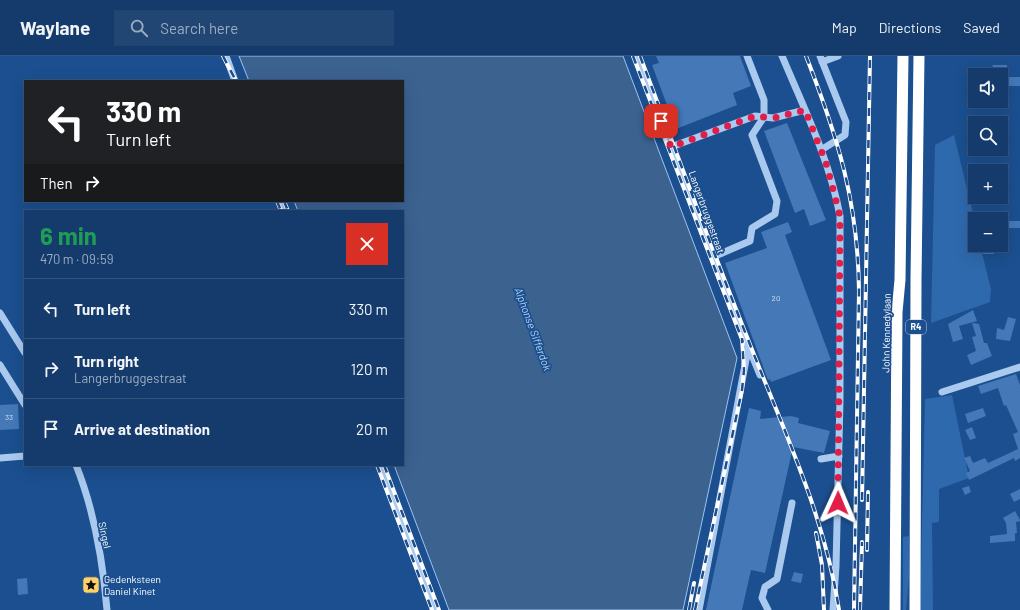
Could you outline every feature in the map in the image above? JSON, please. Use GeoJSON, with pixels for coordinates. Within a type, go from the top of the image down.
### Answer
{"type":"FeatureCollection","features":[{"type":"Feature","properties":{"kind":"highway","name":"John Kennedylaan"},"geometry":{"type":"LineString","coordinates":[[895,610],[898,312],[900,280],[903,56]]}},
{"type":"Feature","properties":{"kind":"highway","name":"R4"},"geometry":{"type":"LineString","coordinates":[[915,610],[916,287],[919,56]]}},
{"type":"Feature","properties":{"kind":"street"},"geometry":{"type":"LineString","coordinates":[[226,56],[235,80]]}},
{"type":"Feature","properties":{"kind":"street","name":"Langerbruggestraat"},"geometry":{"type":"LineString","coordinates":[[636,56],[712,257],[760,375]]}},
{"type":"Feature","properties":{"kind":"street"},"geometry":{"type":"LineString","coordinates":[[712,257],[750,241],[752,228],[775,214],[777,201],[752,135],[764,116],[764,100],[747,56]]}},
{"type":"Feature","properties":{"kind":"street"},"geometry":{"type":"LineString","coordinates":[[782,56],[821,150],[838,204],[841,232],[839,456],[836,566],[833,610]]}},
{"type":"Feature","properties":{"kind":"street"},"geometry":{"type":"LineString","coordinates":[[821,150],[844,136],[846,129],[846,122],[821,59],[838,56]]}},
{"type":"Feature","properties":{"kind":"street"},"geometry":{"type":"LineString","coordinates":[[671,147],[755,116],[774,118],[805,110]]}},
{"type":"Feature","properties":{"kind":"street"},"geometry":{"type":"LineString","coordinates":[[0,313],[24,351]]}},
{"type":"Feature","properties":{"kind":"street"},"geometry":{"type":"LineString","coordinates":[[699,610],[748,346]]}},
{"type":"Feature","properties":{"kind":"street"},"geometry":{"type":"LineString","coordinates":[[0,365],[24,402]]}},
{"type":"Feature","properties":{"kind":"street"},"geometry":{"type":"LineString","coordinates":[[942,392],[1020,367]]}},
{"type":"Feature","properties":{"kind":"street"},"geometry":{"type":"LineString","coordinates":[[0,458],[24,456]]}},
{"type":"Feature","properties":{"kind":"street"},"geometry":{"type":"LineString","coordinates":[[820,459],[839,456]]}},
{"type":"Feature","properties":{"kind":"street","name":"Singel"},"geometry":{"type":"LineString","coordinates":[[76,466],[95,533],[103,576],[107,610]]}},
{"type":"Feature","properties":{"kind":"street"},"geometry":{"type":"LineString","coordinates":[[380,466],[436,610]]}},
{"type":"Feature","properties":{"kind":"street"},"geometry":{"type":"LineString","coordinates":[[768,610],[762,598],[765,587],[777,579],[792,503]]}},
{"type":"Feature","properties":{"kind":"shaded area"},"geometry":{"type":"Polygon","coordinates":[[[954,135],[968,193],[968,204],[971,204],[973,212],[968,212],[968,252],[982,252],[991,289],[990,302],[931,323],[935,145],[954,135]]]}},
{"type":"Feature","properties":{"kind":"shaded area"},"geometry":{"type":"Polygon","coordinates":[[[952,395],[969,478],[939,489],[939,522],[932,523],[933,610],[920,610],[925,399],[952,395]]]}},
{"type":"Feature","properties":{"kind":"shaded area"},"geometry":{"type":"Polygon","coordinates":[[[909,536],[909,578],[906,610],[903,610],[903,537],[909,536]]]}},
{"type":"Feature","properties":{"kind":"water","name":"Alphonse Sifferdok"},"geometry":{"type":"Polygon","coordinates":[[[239,56],[623,56],[737,358],[683,610],[449,610],[394,466],[404,466],[404,210],[298,210],[294,202],[404,202],[404,80],[249,80],[239,56]]]}},
{"type":"Feature","properties":{"kind":"building"},"geometry":{"type":"Polygon","coordinates":[[[656,56],[740,56],[751,86],[733,93],[737,105],[676,129],[652,65],[659,63],[656,56]]]}},
{"type":"Feature","properties":{"kind":"building"},"geometry":{"type":"Polygon","coordinates":[[[992,65],[1007,65],[1007,68],[994,68],[992,65]]]}},
{"type":"Feature","properties":{"kind":"building"},"geometry":{"type":"Polygon","coordinates":[[[1008,77],[1020,77],[1020,86],[1008,86],[1008,77]]]}},
{"type":"Feature","properties":{"kind":"building"},"geometry":{"type":"Polygon","coordinates":[[[787,123],[826,220],[810,226],[804,209],[795,213],[764,131],[787,123]]]}},
{"type":"Feature","properties":{"kind":"building"},"geometry":{"type":"Polygon","coordinates":[[[1008,221],[1020,221],[1020,228],[1008,228],[1008,221]]]}},
{"type":"Feature","properties":{"kind":"building"},"geometry":{"type":"Polygon","coordinates":[[[788,222],[792,232],[785,235],[831,360],[771,382],[770,379],[768,380],[725,263],[767,248],[761,232],[788,222]]]}},
{"type":"Feature","properties":{"kind":"building"},"geometry":{"type":"Polygon","coordinates":[[[983,252],[994,252],[994,254],[983,254],[983,252]]]}},
{"type":"Feature","properties":{"kind":"building"},"geometry":{"type":"Polygon","coordinates":[[[973,310],[977,321],[959,326],[963,339],[953,342],[948,324],[973,310]]]}},
{"type":"Feature","properties":{"kind":"building"},"geometry":{"type":"Polygon","coordinates":[[[1008,317],[1016,319],[1010,341],[996,339],[997,328],[1004,330],[1008,317]]]}},
{"type":"Feature","properties":{"kind":"building"},"geometry":{"type":"Polygon","coordinates":[[[972,323],[979,324],[984,343],[987,343],[992,356],[971,365],[967,355],[976,351],[972,337],[976,336],[972,323]]]}},
{"type":"Feature","properties":{"kind":"building"},"geometry":{"type":"Polygon","coordinates":[[[1016,374],[1020,385],[1020,458],[1015,461],[1014,458],[969,480],[966,473],[970,471],[964,458],[970,456],[973,463],[985,458],[988,463],[1018,449],[1013,434],[1018,432],[1006,405],[1004,406],[998,388],[981,394],[978,386],[1016,374]]]}},
{"type":"Feature","properties":{"kind":"building"},"geometry":{"type":"Polygon","coordinates":[[[18,404],[19,429],[0,430],[0,405],[18,404]]]}},
{"type":"Feature","properties":{"kind":"building"},"geometry":{"type":"Polygon","coordinates":[[[749,408],[761,411],[760,419],[791,416],[799,418],[798,423],[830,431],[824,453],[793,447],[765,573],[751,570],[742,610],[706,610],[749,408]]]}},
{"type":"Feature","properties":{"kind":"building"},"geometry":{"type":"Polygon","coordinates":[[[983,408],[986,416],[968,423],[965,414],[983,408]]]}},
{"type":"Feature","properties":{"kind":"building"},"geometry":{"type":"Polygon","coordinates":[[[972,427],[976,438],[970,440],[965,430],[972,427]]]}},
{"type":"Feature","properties":{"kind":"building"},"geometry":{"type":"Polygon","coordinates":[[[969,486],[971,492],[965,495],[962,488],[969,486]]]}},
{"type":"Feature","properties":{"kind":"building"},"geometry":{"type":"Polygon","coordinates":[[[1020,489],[1020,499],[1014,502],[1010,494],[1020,489]]]}},
{"type":"Feature","properties":{"kind":"building"},"geometry":{"type":"Polygon","coordinates":[[[1015,511],[1020,521],[1016,522],[1017,533],[1015,533],[1015,541],[990,543],[990,536],[1007,534],[1006,523],[1003,518],[1015,511]]]}},
{"type":"Feature","properties":{"kind":"building"},"geometry":{"type":"Polygon","coordinates":[[[794,572],[803,574],[801,583],[791,581],[794,572]]]}},
{"type":"Feature","properties":{"kind":"building"},"geometry":{"type":"Polygon","coordinates":[[[27,578],[28,594],[18,595],[17,579],[27,578]]]}},
{"type":"Feature","properties":{"kind":"railway"},"geometry":{"type":"LineString","coordinates":[[223,56],[235,80]]}},
{"type":"Feature","properties":{"kind":"railway"},"geometry":{"type":"LineString","coordinates":[[633,56],[743,342]]}},
{"type":"Feature","properties":{"kind":"railway"},"geometry":{"type":"LineString","coordinates":[[640,56],[721,271],[802,473],[824,541],[833,575],[839,610]]}},
{"type":"Feature","properties":{"kind":"railway"},"geometry":{"type":"LineString","coordinates":[[806,56],[828,115],[844,170],[855,228],[858,258],[859,291],[854,610]]}},
{"type":"Feature","properties":{"kind":"railway"},"geometry":{"type":"LineString","coordinates":[[862,500],[870,56]]}},
{"type":"Feature","properties":{"kind":"railway"},"geometry":{"type":"LineString","coordinates":[[277,202],[281,210]]}},
{"type":"Feature","properties":{"kind":"railway"},"geometry":{"type":"LineString","coordinates":[[284,202],[288,210]]}},
{"type":"Feature","properties":{"kind":"railway"},"geometry":{"type":"LineString","coordinates":[[695,610],[742,390],[744,370],[742,338]]}},
{"type":"Feature","properties":{"kind":"railway"},"geometry":{"type":"LineString","coordinates":[[377,466],[432,610]]}},
{"type":"Feature","properties":{"kind":"railway"},"geometry":{"type":"LineString","coordinates":[[384,466],[439,610]]}},
{"type":"Feature","properties":{"kind":"railway"},"geometry":{"type":"LineString","coordinates":[[867,550],[868,492]]}},
{"type":"Feature","properties":{"kind":"railway"},"geometry":{"type":"LineString","coordinates":[[816,533],[822,565],[824,610]]}},
{"type":"Feature","properties":{"kind":"railway"},"geometry":{"type":"LineString","coordinates":[[860,610],[862,542]]}},
{"type":"Feature","properties":{"kind":"railway"},"geometry":{"type":"LineString","coordinates":[[689,610],[694,583]]}},
{"type":"Feature","properties":{"kind":"place","name":"Gedenksteen Daniel Kinet"},"geometry":{"type":"Point","coordinates":[91,585]}},
{"type":"Feature","properties":{"kind":"route"},"geometry":{"type":"LineString","coordinates":[[661,121],[671,147],[755,116],[774,118],[805,110],[826,163],[840,216],[838,503]]}}]}
